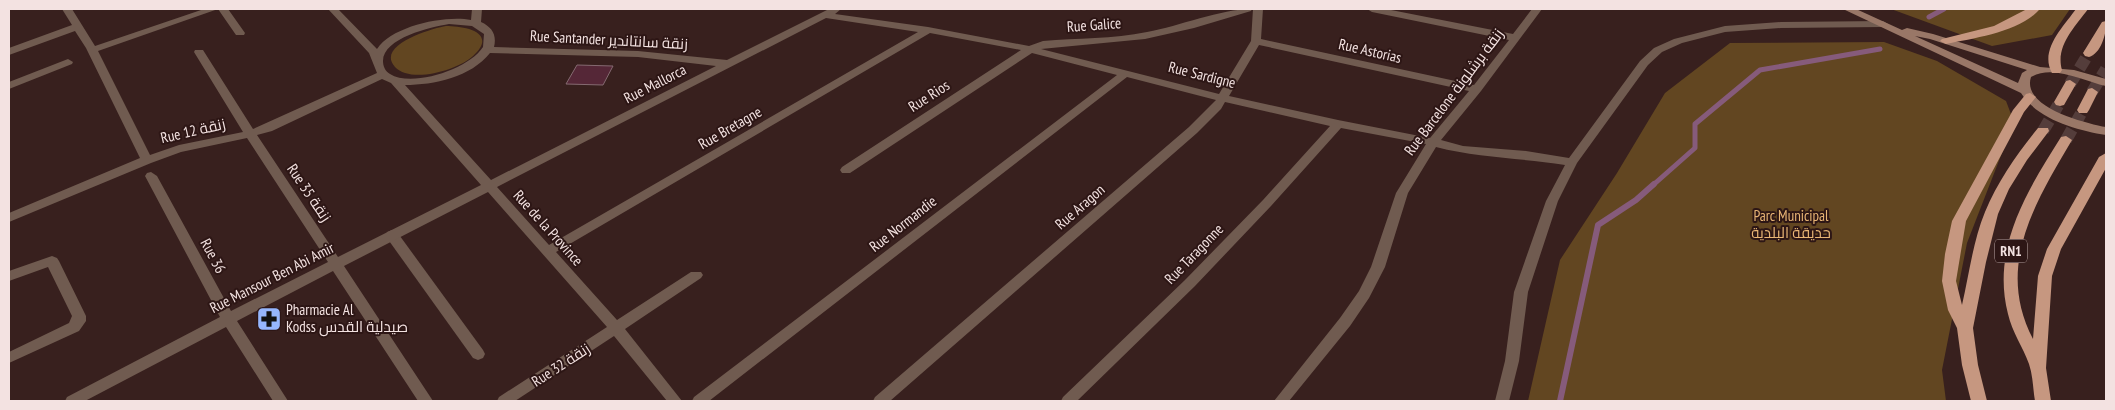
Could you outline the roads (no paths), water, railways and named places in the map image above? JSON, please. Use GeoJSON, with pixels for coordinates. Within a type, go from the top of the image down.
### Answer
{"type":"FeatureCollection","features":[{"type":"Feature","properties":{"kind":"highway"},"geometry":{"type":"LineString","coordinates":[[1946,41],[1998,29],[2034,9]]}},
{"type":"Feature","properties":{"kind":"highway"},"geometry":{"type":"LineString","coordinates":[[2056,70],[2052,59],[2055,50],[2082,9]]}},
{"type":"Feature","properties":{"kind":"highway"},"geometry":{"type":"LineString","coordinates":[[2089,53],[2106,24]]}},
{"type":"Feature","properties":{"kind":"highway"},"geometry":{"type":"LineString","coordinates":[[2060,102],[2070,84]]}},
{"type":"Feature","properties":{"kind":"highway"},"geometry":{"type":"LineString","coordinates":[[2083,110],[2092,92]]}},
{"type":"Feature","properties":{"kind":"highway"},"geometry":{"type":"LineString","coordinates":[[1965,328],[1956,310],[1949,281],[1952,254],[1959,222],[2028,94]]}},
{"type":"Feature","properties":{"kind":"highway","name":"RN1"},"geometry":{"type":"LineString","coordinates":[[1979,401],[1970,365],[1965,328],[1991,214],[2007,181],[2022,157],[2043,131]]}},
{"type":"Feature","properties":{"kind":"highway","name":"RN1"},"geometry":{"type":"LineString","coordinates":[[2042,401],[2039,369],[2021,333],[2014,313],[2010,255],[2021,221],[2037,188],[2066,140]]}},
{"type":"Feature","properties":{"kind":"highway"},"geometry":{"type":"LineString","coordinates":[[2039,369],[2046,276],[2054,248],[2106,157]]}},
{"type":"Feature","properties":{"kind":"main road"},"geometry":{"type":"LineString","coordinates":[[1848,9],[1894,29],[2028,94],[2050,113],[2081,126],[2106,131]]}},
{"type":"Feature","properties":{"kind":"main road"},"geometry":{"type":"LineString","coordinates":[[1894,29],[1946,41],[2039,70],[2056,70],[2088,76],[2106,83]]}},
{"type":"Feature","properties":{"kind":"main road"},"geometry":{"type":"LineString","coordinates":[[2028,94],[2023,84],[2025,78],[2039,70]]}},
{"type":"Feature","properties":{"kind":"street"},"geometry":{"type":"LineString","coordinates":[[67,9],[92,50],[147,160]]}},
{"type":"Feature","properties":{"kind":"street"},"geometry":{"type":"LineString","coordinates":[[172,9],[179,20]]}},
{"type":"Feature","properties":{"kind":"street"},"geometry":{"type":"LineString","coordinates":[[92,50],[213,9]]}},
{"type":"Feature","properties":{"kind":"street"},"geometry":{"type":"LineString","coordinates":[[223,9],[240,33]]}},
{"type":"Feature","properties":{"kind":"street"},"geometry":{"type":"LineString","coordinates":[[333,9],[360,38],[371,46],[378,59]]}},
{"type":"Feature","properties":{"kind":"street"},"geometry":{"type":"LineString","coordinates":[[476,24],[478,9]]}},
{"type":"Feature","properties":{"kind":"street","name":"Rue Mallorca"},"geometry":{"type":"LineString","coordinates":[[488,186],[836,9]]}},
{"type":"Feature","properties":{"kind":"street","name":"Rue Galice"},"geometry":{"type":"LineString","coordinates":[[1030,49],[1044,44],[1145,36],[1190,26],[1247,9]]}},
{"type":"Feature","properties":{"kind":"street","name":"Rue Aragon"},"geometry":{"type":"LineString","coordinates":[[880,401],[1193,130],[1217,107],[1256,41],[1258,9]]}},
{"type":"Feature","properties":{"kind":"street"},"geometry":{"type":"LineString","coordinates":[[1372,9],[1516,38]]}},
{"type":"Feature","properties":{"kind":"street","name":"Rue Barcelone زنقة برشلونة"},"geometry":{"type":"LineString","coordinates":[[1280,401],[1345,322],[1364,294],[1378,267],[1402,193],[1433,142],[1477,89],[1537,9]]}},
{"type":"Feature","properties":{"kind":"street","name":"Rue Sardigne"},"geometry":{"type":"LineString","coordinates":[[824,15],[928,30],[1030,49],[1222,98],[1463,150],[1526,155],[1572,162]]}},
{"type":"Feature","properties":{"kind":"street"},"geometry":{"type":"LineString","coordinates":[[449,21],[476,24],[484,28],[489,34],[490,42],[487,50],[469,66],[439,78],[422,81],[388,76],[378,67],[378,59],[382,50],[391,41],[418,27],[449,21]]}},
{"type":"Feature","properties":{"kind":"street"},"geometry":{"type":"LineString","coordinates":[[1502,401],[1512,361],[1521,292],[1552,201],[1572,162],[1644,63],[1664,47],[1707,33],[1746,27],[1883,24]]}},
{"type":"Feature","properties":{"kind":"street"},"geometry":{"type":"LineString","coordinates":[[9,52],[78,26]]}},
{"type":"Feature","properties":{"kind":"street","name":"Rue Bretagne"},"geometry":{"type":"LineString","coordinates":[[547,252],[928,30]]}},
{"type":"Feature","properties":{"kind":"street","name":"Rue Astorias"},"geometry":{"type":"LineString","coordinates":[[1256,41],[1477,89]]}},
{"type":"Feature","properties":{"kind":"street","name":"Rue Rios"},"geometry":{"type":"LineString","coordinates":[[846,170],[1030,49]]}},
{"type":"Feature","properties":{"kind":"street","name":"Rue Santander زنقة سانتاندير"},"geometry":{"type":"LineString","coordinates":[[487,50],[638,54],[730,64]]}},
{"type":"Feature","properties":{"kind":"street","name":"Rue 35 زنقة"},"geometry":{"type":"LineString","coordinates":[[199,52],[250,134],[426,401]]}},
{"type":"Feature","properties":{"kind":"street"},"geometry":{"type":"LineString","coordinates":[[9,86],[68,62]]}},
{"type":"Feature","properties":{"kind":"street","name":"Rue Normandie"},"geometry":{"type":"LineString","coordinates":[[699,401],[1126,73]]}},
{"type":"Feature","properties":{"kind":"street","name":"Rue de la Province"},"geometry":{"type":"LineString","coordinates":[[388,76],[434,122],[488,186],[617,329],[675,401]]}},
{"type":"Feature","properties":{"kind":"street","name":"Rue 12 زنقة"},"geometry":{"type":"LineString","coordinates":[[9,218],[147,160],[179,149],[250,134],[388,76]]}},
{"type":"Feature","properties":{"kind":"street","name":"Rue Taragonne"},"geometry":{"type":"LineString","coordinates":[[1068,401],[1190,283],[1267,203],[1338,124]]}},
{"type":"Feature","properties":{"kind":"street","name":"Rue 36"},"geometry":{"type":"LineString","coordinates":[[151,176],[228,319],[281,401]]}},
{"type":"Feature","properties":{"kind":"street","name":"Rue Mansour Ben Abi Amir"},"geometry":{"type":"LineString","coordinates":[[72,401],[488,186]]}},
{"type":"Feature","properties":{"kind":"street"},"geometry":{"type":"LineString","coordinates":[[392,235],[478,354]]}},
{"type":"Feature","properties":{"kind":"street"},"geometry":{"type":"LineString","coordinates":[[9,276],[52,261],[78,310],[79,321],[74,327],[56,337],[9,358]]}},
{"type":"Feature","properties":{"kind":"street"},"geometry":{"type":"LineString","coordinates":[[617,329],[696,275]]}},
{"type":"Feature","properties":{"kind":"street","name":"Rue 32 زنقة"},"geometry":{"type":"LineString","coordinates":[[504,401],[617,329]]}},
{"type":"Feature","properties":{"kind":"waterway"},"geometry":{"type":"LineString","coordinates":[[1929,17],[1944,9]]}},
{"type":"Feature","properties":{"kind":"waterway"},"geometry":{"type":"LineString","coordinates":[[1652,186],[1695,148],[1695,124],[1760,70],[1880,49]]}},
{"type":"Feature","properties":{"kind":"waterway"},"geometry":{"type":"LineString","coordinates":[[1560,401],[1598,225],[1636,200],[1654,184]]}},
{"type":"Feature","properties":{"kind":"tunnel"},"geometry":{"type":"LineString","coordinates":[[2070,84],[2089,53]]}},
{"type":"Feature","properties":{"kind":"tunnel"},"geometry":{"type":"LineString","coordinates":[[2092,92],[2106,69]]}},
{"type":"Feature","properties":{"kind":"tunnel"},"geometry":{"type":"LineString","coordinates":[[2043,131],[2060,102]]}},
{"type":"Feature","properties":{"kind":"tunnel"},"geometry":{"type":"LineString","coordinates":[[2066,140],[2083,110]]}},
{"type":"Feature","properties":{"kind":"place","name":"Pharmacie Al Kodss صيدلية القدس"},"geometry":{"type":"Point","coordinates":[269,319]}},
{"type":"Feature","properties":{"kind":"park label","name":"Parc Municipal حديقة البلدية"},"geometry":{"type":"Point","coordinates":[1791,224]}}]}
